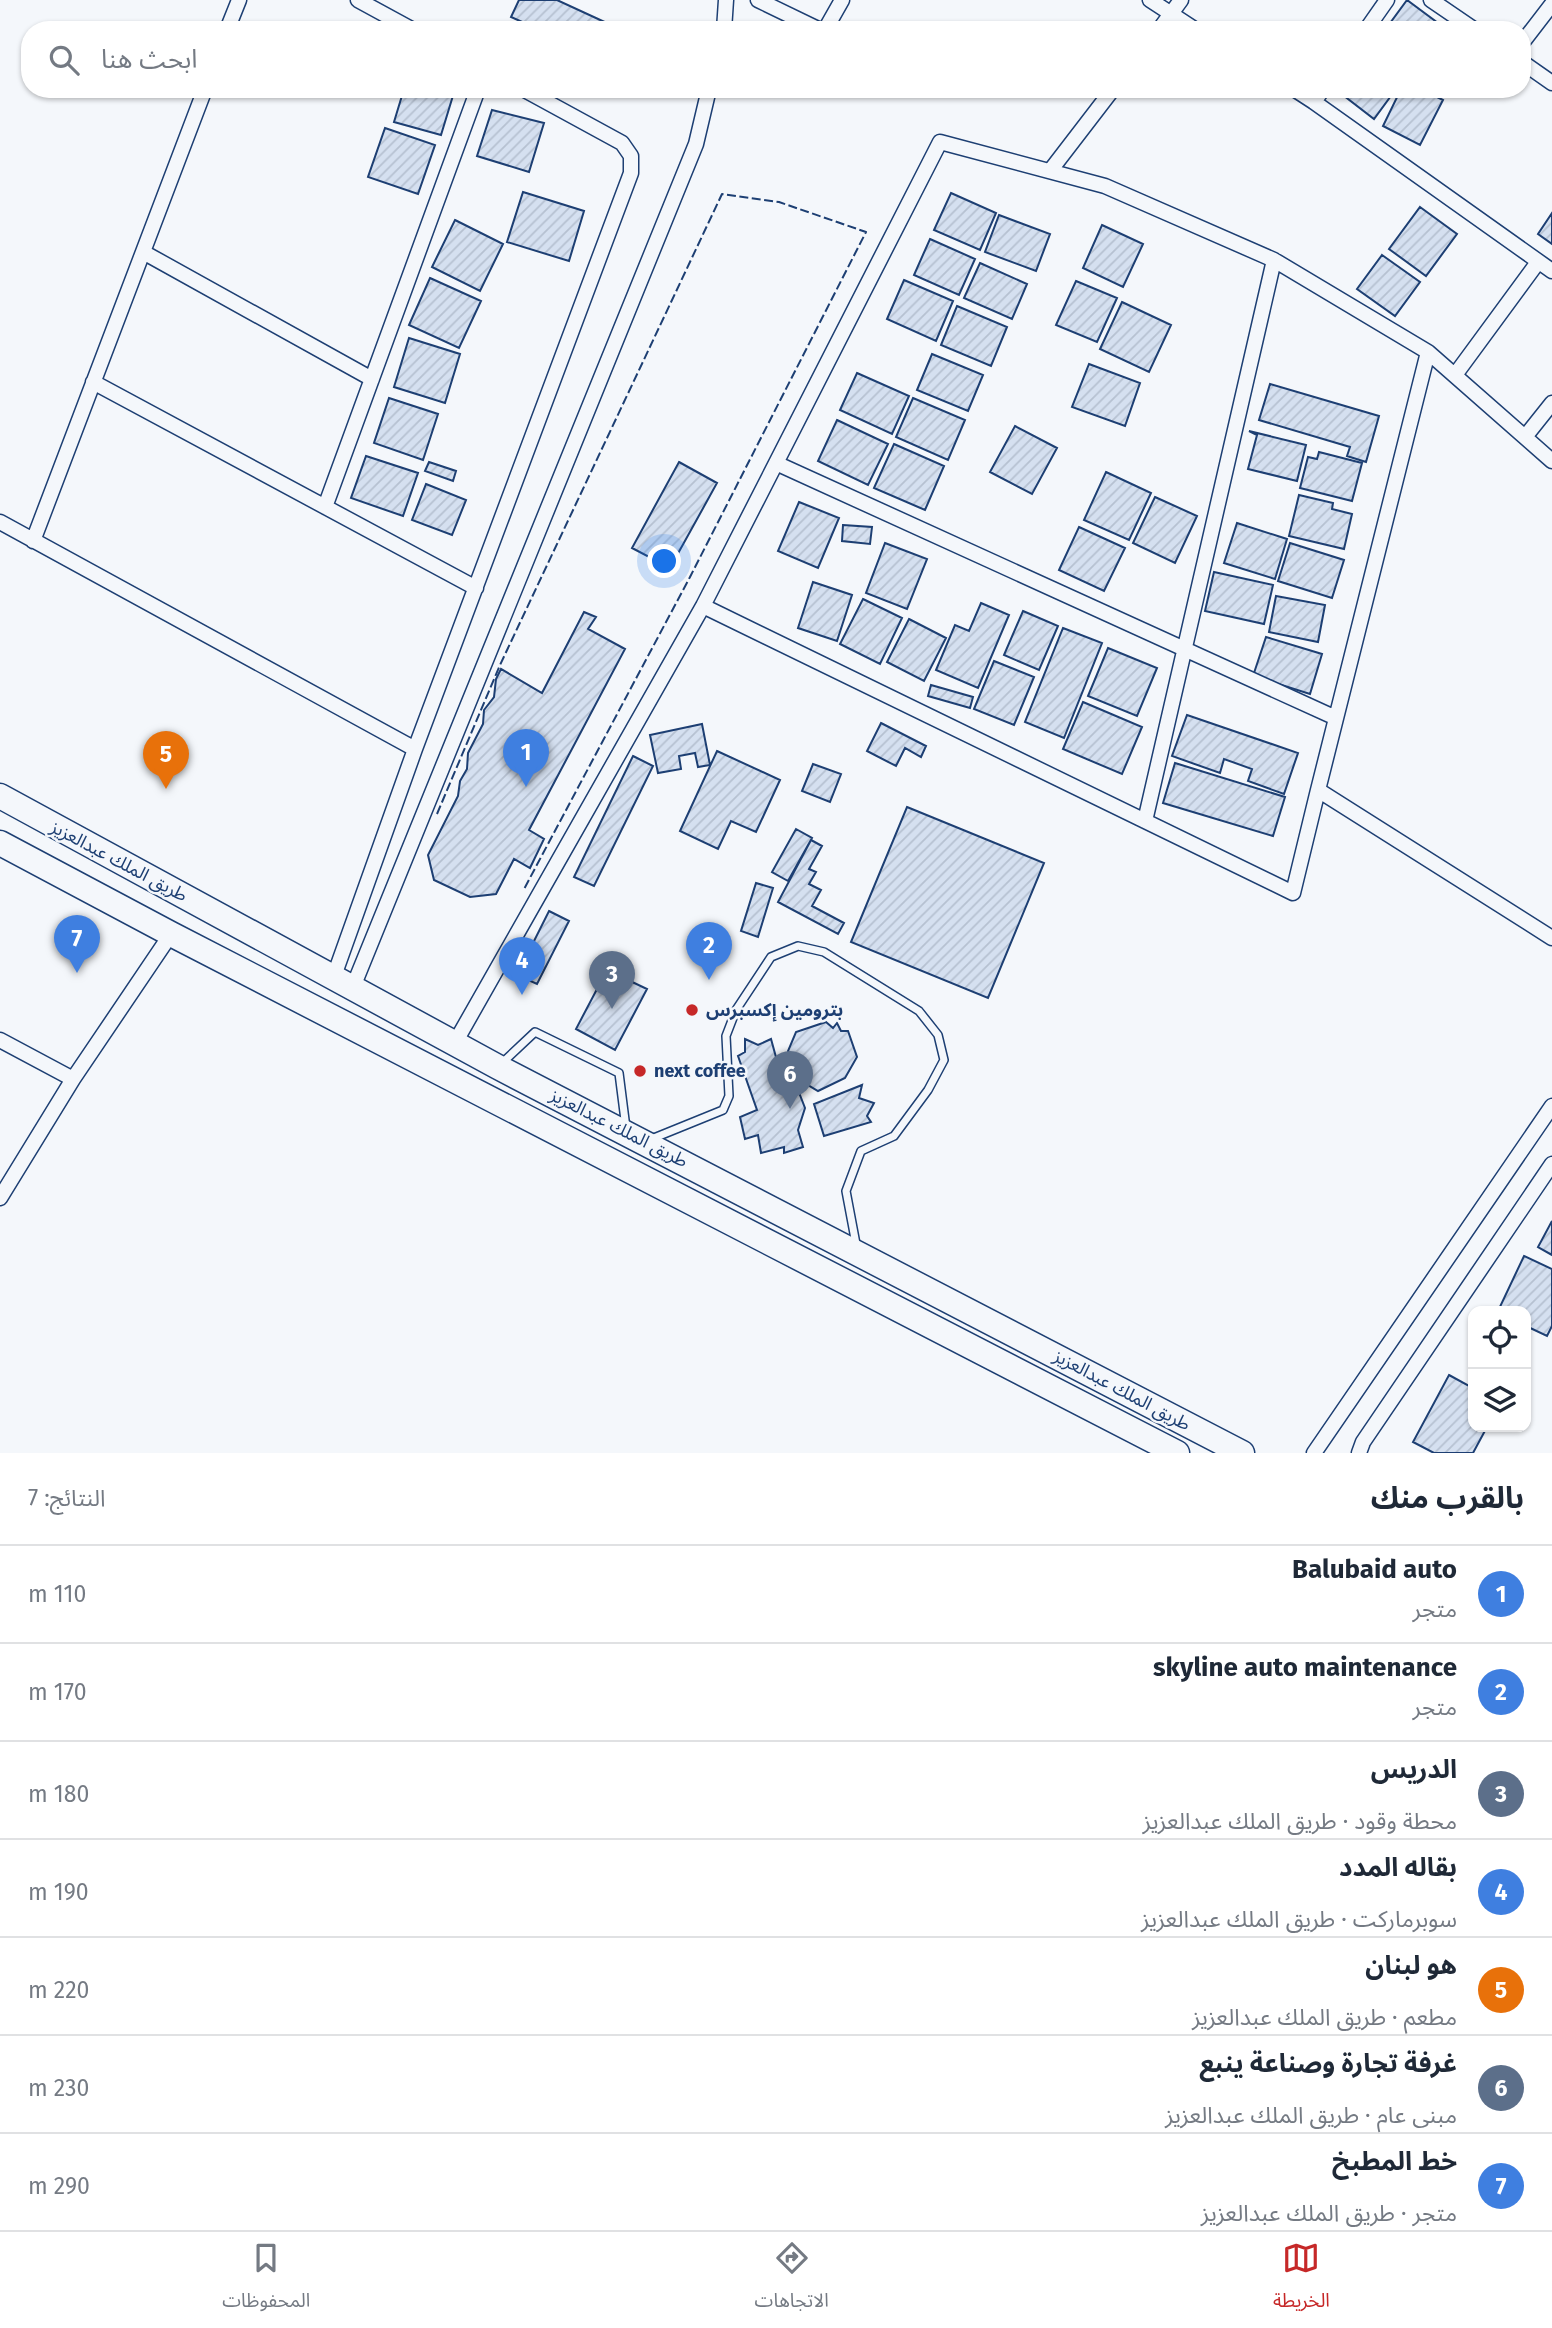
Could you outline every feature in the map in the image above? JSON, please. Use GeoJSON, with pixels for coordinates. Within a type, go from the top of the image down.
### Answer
{"type":"FeatureCollection","features":[{"type":"Feature","properties":{"kind":"highway","name":"طريق الملك عبدالعزيز"},"geometry":{"type":"LineString","coordinates":[[0,796],[456,1041],[498,1067],[1242,1453]]}},
{"type":"Feature","properties":{"kind":"highway","name":"طريق الملك عبدالعزيز"},"geometry":{"type":"LineString","coordinates":[[0,843],[171,934],[1177,1453]]}},
{"type":"Feature","properties":{"kind":"street"},"geometry":{"type":"LineString","coordinates":[[231,21],[239,0]]}},
{"type":"Feature","properties":{"kind":"street"},"geometry":{"type":"LineString","coordinates":[[358,0],[396,21]]}},
{"type":"Feature","properties":{"kind":"street"},"geometry":{"type":"LineString","coordinates":[[725,21],[726,0]]}},
{"type":"Feature","properties":{"kind":"street"},"geometry":{"type":"LineString","coordinates":[[758,0],[803,21]]}},
{"type":"Feature","properties":{"kind":"street"},"geometry":{"type":"LineString","coordinates":[[828,21],[842,0]]}},
{"type":"Feature","properties":{"kind":"street"},"geometry":{"type":"LineString","coordinates":[[1150,0],[1182,21]]}},
{"type":"Feature","properties":{"kind":"street"},"geometry":{"type":"LineString","coordinates":[[1166,21],[1181,0]]}},
{"type":"Feature","properties":{"kind":"street"},"geometry":{"type":"LineString","coordinates":[[1372,21],[1387,0]]}},
{"type":"Feature","properties":{"kind":"street"},"geometry":{"type":"LineString","coordinates":[[1432,0],[1462,21]]}},
{"type":"Feature","properties":{"kind":"street"},"geometry":{"type":"LineString","coordinates":[[1531,31],[1552,4]]}},
{"type":"Feature","properties":{"kind":"street"},"geometry":{"type":"LineString","coordinates":[[1531,68],[1552,83]]}},
{"type":"Feature","properties":{"kind":"street"},"geometry":{"type":"LineString","coordinates":[[33,541],[202,98]]}},
{"type":"Feature","properties":{"kind":"street"},"geometry":{"type":"LineString","coordinates":[[325,507],[475,98]]}},
{"type":"Feature","properties":{"kind":"street"},"geometry":{"type":"LineString","coordinates":[[343,982],[415,749],[631,173],[632,156],[622,143],[540,98]]}},
{"type":"Feature","properties":{"kind":"street"},"geometry":{"type":"LineString","coordinates":[[343,982],[696,144],[707,98]]}},
{"type":"Feature","properties":{"kind":"street"},"geometry":{"type":"LineString","coordinates":[[1051,171],[1106,98]]}},
{"type":"Feature","properties":{"kind":"street"},"geometry":{"type":"LineString","coordinates":[[1308,98],[1552,271]]}},
{"type":"Feature","properties":{"kind":"street"},"geometry":{"type":"LineString","coordinates":[[1314,102],[1317,98]]}},
{"type":"Feature","properties":{"kind":"street"},"geometry":{"type":"LineString","coordinates":[[456,1041],[703,606],[778,464],[940,142],[1105,186],[1274,260],[1428,352],[1552,461]]}},
{"type":"Feature","properties":{"kind":"street"},"geometry":{"type":"LineString","coordinates":[[143,252],[372,379]]}},
{"type":"Feature","properties":{"kind":"street"},"geometry":{"type":"LineString","coordinates":[[1145,821],[1274,260]]}},
{"type":"Feature","properties":{"kind":"street"},"geometry":{"type":"LineString","coordinates":[[1455,375],[1538,262]]}},
{"type":"Feature","properties":{"kind":"street"},"geometry":{"type":"LineString","coordinates":[[703,606],[1293,893],[1428,352]]}},
{"type":"Feature","properties":{"kind":"street"},"geometry":{"type":"LineString","coordinates":[[93,382],[476,587]]}},
{"type":"Feature","properties":{"kind":"street"},"geometry":{"type":"LineString","coordinates":[[1525,438],[1552,403]]}},
{"type":"Feature","properties":{"kind":"street"},"geometry":{"type":"LineString","coordinates":[[778,464],[1336,718]]}},
{"type":"Feature","properties":{"kind":"street"},"geometry":{"type":"LineString","coordinates":[[0,522],[415,749]]}},
{"type":"Feature","properties":{"kind":"street"},"geometry":{"type":"LineString","coordinates":[[1318,790],[1552,938]]}},
{"type":"Feature","properties":{"kind":"street"},"geometry":{"type":"LineString","coordinates":[[0,1198],[73,1079],[171,934]]}},
{"type":"Feature","properties":{"kind":"street"},"geometry":{"type":"LineString","coordinates":[[0,1040],[73,1079]]}},
{"type":"Feature","properties":{"kind":"street"},"geometry":{"type":"LineString","coordinates":[[1314,1453],[1552,1106]]}},
{"type":"Feature","properties":{"kind":"street"},"geometry":{"type":"LineString","coordinates":[[1359,1453],[1363,1442],[1552,1164]]}},
{"type":"Feature","properties":{"kind":"lane"},"geometry":{"type":"LineString","coordinates":[[498,1067],[535,1032],[596,1060],[619,1073],[636,1137],[723,1110],[729,1096],[726,1036],[736,1010],[771,957],[798,946],[824,952],[919,1011],[937,1035],[944,1060],[928,1090],[894,1136],[861,1151],[846,1191],[857,1252]]}},
{"type":"Feature","properties":{"kind":"building"},"geometry":{"type":"Polygon","coordinates":[[[519,0],[557,0],[602,21],[520,21],[511,17],[519,0]]]}},
{"type":"Feature","properties":{"kind":"building"},"geometry":{"type":"Polygon","coordinates":[[[1407,0],[1435,21],[1392,21],[1407,0]]]}},
{"type":"Feature","properties":{"kind":"building"},"geometry":{"type":"Polygon","coordinates":[[[401,98],[452,98],[441,135],[394,122],[401,98]]]}},
{"type":"Feature","properties":{"kind":"building"},"geometry":{"type":"Polygon","coordinates":[[[1347,98],[1389,98],[1374,119],[1347,98]]]}},
{"type":"Feature","properties":{"kind":"building"},"geometry":{"type":"Polygon","coordinates":[[[1397,98],[1443,100],[1420,145],[1383,126],[1397,98]]]}},
{"type":"Feature","properties":{"kind":"building"},"geometry":{"type":"Polygon","coordinates":[[[492,110],[544,123],[529,172],[477,156],[492,110]]]}},
{"type":"Feature","properties":{"kind":"building"},"geometry":{"type":"Polygon","coordinates":[[[385,128],[435,145],[418,194],[368,177],[385,128]]]}},
{"type":"Feature","properties":{"kind":"building"},"geometry":{"type":"Polygon","coordinates":[[[523,192],[584,211],[569,261],[507,242],[523,192]]]}},
{"type":"Feature","properties":{"kind":"building"},"geometry":{"type":"Polygon","coordinates":[[[951,193],[996,213],[980,250],[934,230],[951,193]]]}},
{"type":"Feature","properties":{"kind":"building"},"geometry":{"type":"Polygon","coordinates":[[[1420,207],[1457,234],[1426,276],[1389,249],[1420,207]]]}},
{"type":"Feature","properties":{"kind":"building"},"geometry":{"type":"Polygon","coordinates":[[[1552,213],[1552,244],[1538,234],[1552,213]]]}},
{"type":"Feature","properties":{"kind":"building"},"geometry":{"type":"Polygon","coordinates":[[[999,215],[1050,234],[1036,271],[985,252],[999,215]]]}},
{"type":"Feature","properties":{"kind":"building"},"geometry":{"type":"Polygon","coordinates":[[[455,220],[503,244],[480,291],[432,267],[455,220]]]}},
{"type":"Feature","properties":{"kind":"building"},"geometry":{"type":"Polygon","coordinates":[[[1102,225],[1143,244],[1123,287],[1083,268],[1102,225]]]}},
{"type":"Feature","properties":{"kind":"building"},"geometry":{"type":"Polygon","coordinates":[[[930,239],[975,259],[959,295],[914,275],[930,239]]]}},
{"type":"Feature","properties":{"kind":"building"},"geometry":{"type":"Polygon","coordinates":[[[1382,255],[1420,282],[1395,316],[1357,289],[1382,255]]]}},
{"type":"Feature","properties":{"kind":"building"},"geometry":{"type":"Polygon","coordinates":[[[980,263],[1027,284],[1012,319],[964,298],[980,263]]]}},
{"type":"Feature","properties":{"kind":"building"},"geometry":{"type":"Polygon","coordinates":[[[430,278],[481,301],[459,348],[409,325],[430,278]]]}},
{"type":"Feature","properties":{"kind":"building"},"geometry":{"type":"Polygon","coordinates":[[[904,280],[953,301],[936,341],[887,319],[904,280]]]}},
{"type":"Feature","properties":{"kind":"building"},"geometry":{"type":"Polygon","coordinates":[[[1076,281],[1117,298],[1097,342],[1056,325],[1076,281]]]}},
{"type":"Feature","properties":{"kind":"building"},"geometry":{"type":"Polygon","coordinates":[[[1122,302],[1171,325],[1149,372],[1100,349],[1122,302]]]}},
{"type":"Feature","properties":{"kind":"building"},"geometry":{"type":"Polygon","coordinates":[[[957,306],[1007,327],[991,366],[941,345],[957,306]]]}},
{"type":"Feature","properties":{"kind":"building"},"geometry":{"type":"Polygon","coordinates":[[[409,338],[460,354],[445,403],[394,387],[409,338]]]}},
{"type":"Feature","properties":{"kind":"building"},"geometry":{"type":"Polygon","coordinates":[[[932,354],[983,375],[968,411],[917,390],[932,354]]]}},
{"type":"Feature","properties":{"kind":"building"},"geometry":{"type":"Polygon","coordinates":[[[1089,364],[1140,383],[1125,426],[1072,407],[1089,364]]]}},
{"type":"Feature","properties":{"kind":"building"},"geometry":{"type":"Polygon","coordinates":[[[857,373],[909,396],[892,434],[840,410],[857,373]]]}},
{"type":"Feature","properties":{"kind":"building"},"geometry":{"type":"Polygon","coordinates":[[[1270,384],[1379,416],[1366,462],[1347,456],[1350,447],[1259,420],[1270,384]]]}},
{"type":"Feature","properties":{"kind":"building"},"geometry":{"type":"Polygon","coordinates":[[[389,398],[438,414],[423,460],[374,443],[389,398]]]}},
{"type":"Feature","properties":{"kind":"building"},"geometry":{"type":"Polygon","coordinates":[[[913,398],[965,420],[948,460],[896,437],[913,398]]]}},
{"type":"Feature","properties":{"kind":"building"},"geometry":{"type":"Polygon","coordinates":[[[837,420],[888,444],[868,485],[818,461],[837,420]]]}},
{"type":"Feature","properties":{"kind":"building"},"geometry":{"type":"Polygon","coordinates":[[[1015,426],[1057,448],[1032,494],[990,472],[1015,426]]]}},
{"type":"Feature","properties":{"kind":"building"},"geometry":{"type":"Polygon","coordinates":[[[1249,431],[1306,445],[1297,481],[1248,469],[1257,435],[1249,431]]]}},
{"type":"Feature","properties":{"kind":"building"},"geometry":{"type":"Polygon","coordinates":[[[894,444],[944,466],[925,510],[874,488],[894,444]]]}},
{"type":"Feature","properties":{"kind":"building"},"geometry":{"type":"Polygon","coordinates":[[[1319,452],[1362,463],[1352,501],[1300,488],[1308,457],[1317,459],[1319,452]]]}},
{"type":"Feature","properties":{"kind":"building"},"geometry":{"type":"Polygon","coordinates":[[[366,456],[418,473],[403,516],[351,498],[366,456]]]}},
{"type":"Feature","properties":{"kind":"building"},"geometry":{"type":"Polygon","coordinates":[[[429,462],[456,471],[453,481],[425,471],[429,462]]]}},
{"type":"Feature","properties":{"kind":"building"},"geometry":{"type":"Polygon","coordinates":[[[679,462],[717,483],[670,568],[632,548],[679,462]]]}},
{"type":"Feature","properties":{"kind":"building"},"geometry":{"type":"Polygon","coordinates":[[[1106,472],[1151,493],[1129,540],[1084,520],[1106,472]]]}},
{"type":"Feature","properties":{"kind":"building"},"geometry":{"type":"Polygon","coordinates":[[[426,484],[466,500],[452,535],[412,520],[426,484]]]}},
{"type":"Feature","properties":{"kind":"building"},"geometry":{"type":"Polygon","coordinates":[[[1299,495],[1333,503],[1332,509],[1352,514],[1344,549],[1289,536],[1299,495]]]}},
{"type":"Feature","properties":{"kind":"building"},"geometry":{"type":"Polygon","coordinates":[[[1155,497],[1197,516],[1175,563],[1133,543],[1155,497]]]}},
{"type":"Feature","properties":{"kind":"building"},"geometry":{"type":"Polygon","coordinates":[[[799,502],[839,518],[818,568],[778,551],[799,502]]]}},
{"type":"Feature","properties":{"kind":"building"},"geometry":{"type":"Polygon","coordinates":[[[1237,523],[1287,539],[1275,579],[1224,563],[1237,523]]]}},
{"type":"Feature","properties":{"kind":"building"},"geometry":{"type":"Polygon","coordinates":[[[843,525],[872,527],[870,544],[842,541],[843,525]]]}},
{"type":"Feature","properties":{"kind":"building"},"geometry":{"type":"Polygon","coordinates":[[[1079,527],[1125,548],[1104,591],[1059,570],[1079,527]]]}},
{"type":"Feature","properties":{"kind":"building"},"geometry":{"type":"Polygon","coordinates":[[[885,543],[927,559],[907,609],[866,593],[885,543]]]}},
{"type":"Feature","properties":{"kind":"building"},"geometry":{"type":"Polygon","coordinates":[[[1290,543],[1344,560],[1332,598],[1278,581],[1290,543]]]}},
{"type":"Feature","properties":{"kind":"building"},"geometry":{"type":"Polygon","coordinates":[[[1214,572],[1273,585],[1264,624],[1205,611],[1214,572]]]}},
{"type":"Feature","properties":{"kind":"building"},"geometry":{"type":"Polygon","coordinates":[[[813,582],[852,595],[837,641],[798,628],[813,582]]]}},
{"type":"Feature","properties":{"kind":"building"},"geometry":{"type":"Polygon","coordinates":[[[1276,596],[1325,605],[1318,642],[1269,632],[1276,596]]]}},
{"type":"Feature","properties":{"kind":"building"},"geometry":{"type":"Polygon","coordinates":[[[863,599],[902,618],[880,664],[840,644],[863,599]]]}},
{"type":"Feature","properties":{"kind":"building"},"geometry":{"type":"Polygon","coordinates":[[[981,603],[1009,615],[978,688],[936,670],[955,625],[969,631],[981,603]]]}},
{"type":"Feature","properties":{"kind":"building"},"geometry":{"type":"Polygon","coordinates":[[[1023,611],[1058,626],[1039,670],[1004,655],[1023,611]]]}},
{"type":"Feature","properties":{"kind":"building"},"geometry":{"type":"Polygon","coordinates":[[[584,612],[596,617],[588,629],[625,649],[529,830],[544,839],[530,868],[514,859],[496,894],[470,897],[434,880],[428,855],[458,796],[460,781],[467,769],[468,753],[483,724],[484,710],[494,697],[496,679],[501,669],[542,693],[584,612]]]}},
{"type":"Feature","properties":{"kind":"building"},"geometry":{"type":"Polygon","coordinates":[[[909,619],[946,638],[924,681],[887,662],[909,619]]]}},
{"type":"Feature","properties":{"kind":"building"},"geometry":{"type":"Polygon","coordinates":[[[1063,628],[1102,643],[1064,738],[1025,722],[1063,628]]]}},
{"type":"Feature","properties":{"kind":"building"},"geometry":{"type":"Polygon","coordinates":[[[1266,637],[1322,654],[1310,694],[1253,676],[1266,637]]]}},
{"type":"Feature","properties":{"kind":"building"},"geometry":{"type":"Polygon","coordinates":[[[1108,648],[1157,668],[1137,716],[1088,696],[1108,648]]]}},
{"type":"Feature","properties":{"kind":"building"},"geometry":{"type":"Polygon","coordinates":[[[994,661],[1034,677],[1014,725],[974,709],[994,661]]]}},
{"type":"Feature","properties":{"kind":"building"},"geometry":{"type":"Polygon","coordinates":[[[931,685],[973,697],[970,708],[928,696],[931,685]]]}},
{"type":"Feature","properties":{"kind":"building"},"geometry":{"type":"Polygon","coordinates":[[[1083,702],[1142,727],[1122,774],[1063,749],[1083,702]]]}},
{"type":"Feature","properties":{"kind":"building"},"geometry":{"type":"Polygon","coordinates":[[[1187,715],[1298,753],[1284,794],[1248,781],[1252,769],[1224,759],[1220,773],[1172,756],[1187,715]]]}},
{"type":"Feature","properties":{"kind":"building"},"geometry":{"type":"Polygon","coordinates":[[[881,723],[926,746],[921,757],[905,748],[896,766],[867,751],[881,723]]]}},
{"type":"Feature","properties":{"kind":"building"},"geometry":{"type":"Polygon","coordinates":[[[702,724],[710,765],[698,767],[695,753],[679,756],[681,769],[658,773],[650,735],[702,724]]]}},
{"type":"Feature","properties":{"kind":"building"},"geometry":{"type":"Polygon","coordinates":[[[717,751],[780,780],[756,832],[731,821],[718,849],[680,831],[717,751]]]}},
{"type":"Feature","properties":{"kind":"building"},"geometry":{"type":"Polygon","coordinates":[[[633,756],[653,766],[594,886],[574,877],[633,756]]]}},
{"type":"Feature","properties":{"kind":"building"},"geometry":{"type":"Polygon","coordinates":[[[1175,763],[1285,797],[1273,836],[1163,803],[1175,763]]]}},
{"type":"Feature","properties":{"kind":"building"},"geometry":{"type":"Polygon","coordinates":[[[813,764],[841,774],[830,802],[802,791],[813,764]]]}},
{"type":"Feature","properties":{"kind":"building"},"geometry":{"type":"Polygon","coordinates":[[[907,807],[1044,863],[988,998],[851,942],[907,807]]]}},
{"type":"Feature","properties":{"kind":"building"},"geometry":{"type":"Polygon","coordinates":[[[796,829],[812,838],[788,881],[772,872],[796,829]]]}},
{"type":"Feature","properties":{"kind":"building"},"geometry":{"type":"Polygon","coordinates":[[[811,840],[822,846],[809,869],[816,872],[809,884],[821,890],[812,906],[844,923],[838,934],[778,902],[811,840]]]}},
{"type":"Feature","properties":{"kind":"building"},"geometry":{"type":"Polygon","coordinates":[[[756,883],[773,888],[758,937],[741,931],[756,883]]]}},
{"type":"Feature","properties":{"kind":"building"},"geometry":{"type":"Polygon","coordinates":[[[549,911],[569,921],[537,984],[517,975],[549,911]]]}},
{"type":"Feature","properties":{"kind":"building"},"geometry":{"type":"Polygon","coordinates":[[[607,970],[647,989],[615,1050],[576,1029],[607,970]]]}},
{"type":"Feature","properties":{"kind":"building"},"geometry":{"type":"Polygon","coordinates":[[[826,1022],[833,1028],[837,1023],[841,1031],[848,1031],[857,1057],[845,1078],[818,1091],[793,1076],[788,1051],[796,1032],[826,1022]]]}},
{"type":"Feature","properties":{"kind":"building"},"geometry":{"type":"Polygon","coordinates":[[[745,1039],[758,1045],[771,1039],[785,1090],[798,1090],[805,1108],[798,1130],[803,1147],[784,1153],[784,1147],[761,1153],[758,1135],[745,1139],[740,1117],[757,1110],[738,1056],[745,1052],[745,1039]]]}},
{"type":"Feature","properties":{"kind":"building"},"geometry":{"type":"Polygon","coordinates":[[[862,1085],[859,1098],[874,1103],[867,1116],[871,1122],[824,1136],[814,1104],[862,1085]]]}},
{"type":"Feature","properties":{"kind":"building"},"geometry":{"type":"Polygon","coordinates":[[[1552,1221],[1552,1255],[1538,1247],[1552,1221]]]}},
{"type":"Feature","properties":{"kind":"building"},"geometry":{"type":"Polygon","coordinates":[[[1524,1256],[1552,1269],[1552,1326],[1547,1336],[1531,1328],[1531,1306],[1500,1306],[1524,1256]]]}},
{"type":"Feature","properties":{"kind":"building"},"geometry":{"type":"Polygon","coordinates":[[[1449,1375],[1468,1385],[1468,1432],[1484,1432],[1473,1453],[1434,1453],[1413,1442],[1449,1375]]]}},
{"type":"Feature","properties":{"kind":"fence"},"geometry":{"type":"LineString","coordinates":[[437,814],[500,665],[722,194],[779,202],[866,232],[690,577],[523,891]]}},
{"type":"Feature","properties":{"kind":"place","name":"Balubaid auto"},"geometry":{"type":"Point","coordinates":[526,787]}},
{"type":"Feature","properties":{"kind":"place","name":"هو لبنان"},"geometry":{"type":"Point","coordinates":[166,789]}},
{"type":"Feature","properties":{"kind":"place","name":"خط المطبخ"},"geometry":{"type":"Point","coordinates":[77,973]}},
{"type":"Feature","properties":{"kind":"place","name":"skyline auto maintenance"},"geometry":{"type":"Point","coordinates":[709,980]}},
{"type":"Feature","properties":{"kind":"place","name":"بقاله المدد"},"geometry":{"type":"Point","coordinates":[522,995]}},
{"type":"Feature","properties":{"kind":"place","name":"الدريس"},"geometry":{"type":"Point","coordinates":[612,1009]}},
{"type":"Feature","properties":{"kind":"place","name":"بترومين إكسبرس"},"geometry":{"type":"Point","coordinates":[692,1010]}},
{"type":"Feature","properties":{"kind":"place","name":"next coffee"},"geometry":{"type":"Point","coordinates":[640,1071]}},
{"type":"Feature","properties":{"kind":"place","name":"غرفة تجارة وصناعة ينبع"},"geometry":{"type":"Point","coordinates":[790,1109]}}]}
